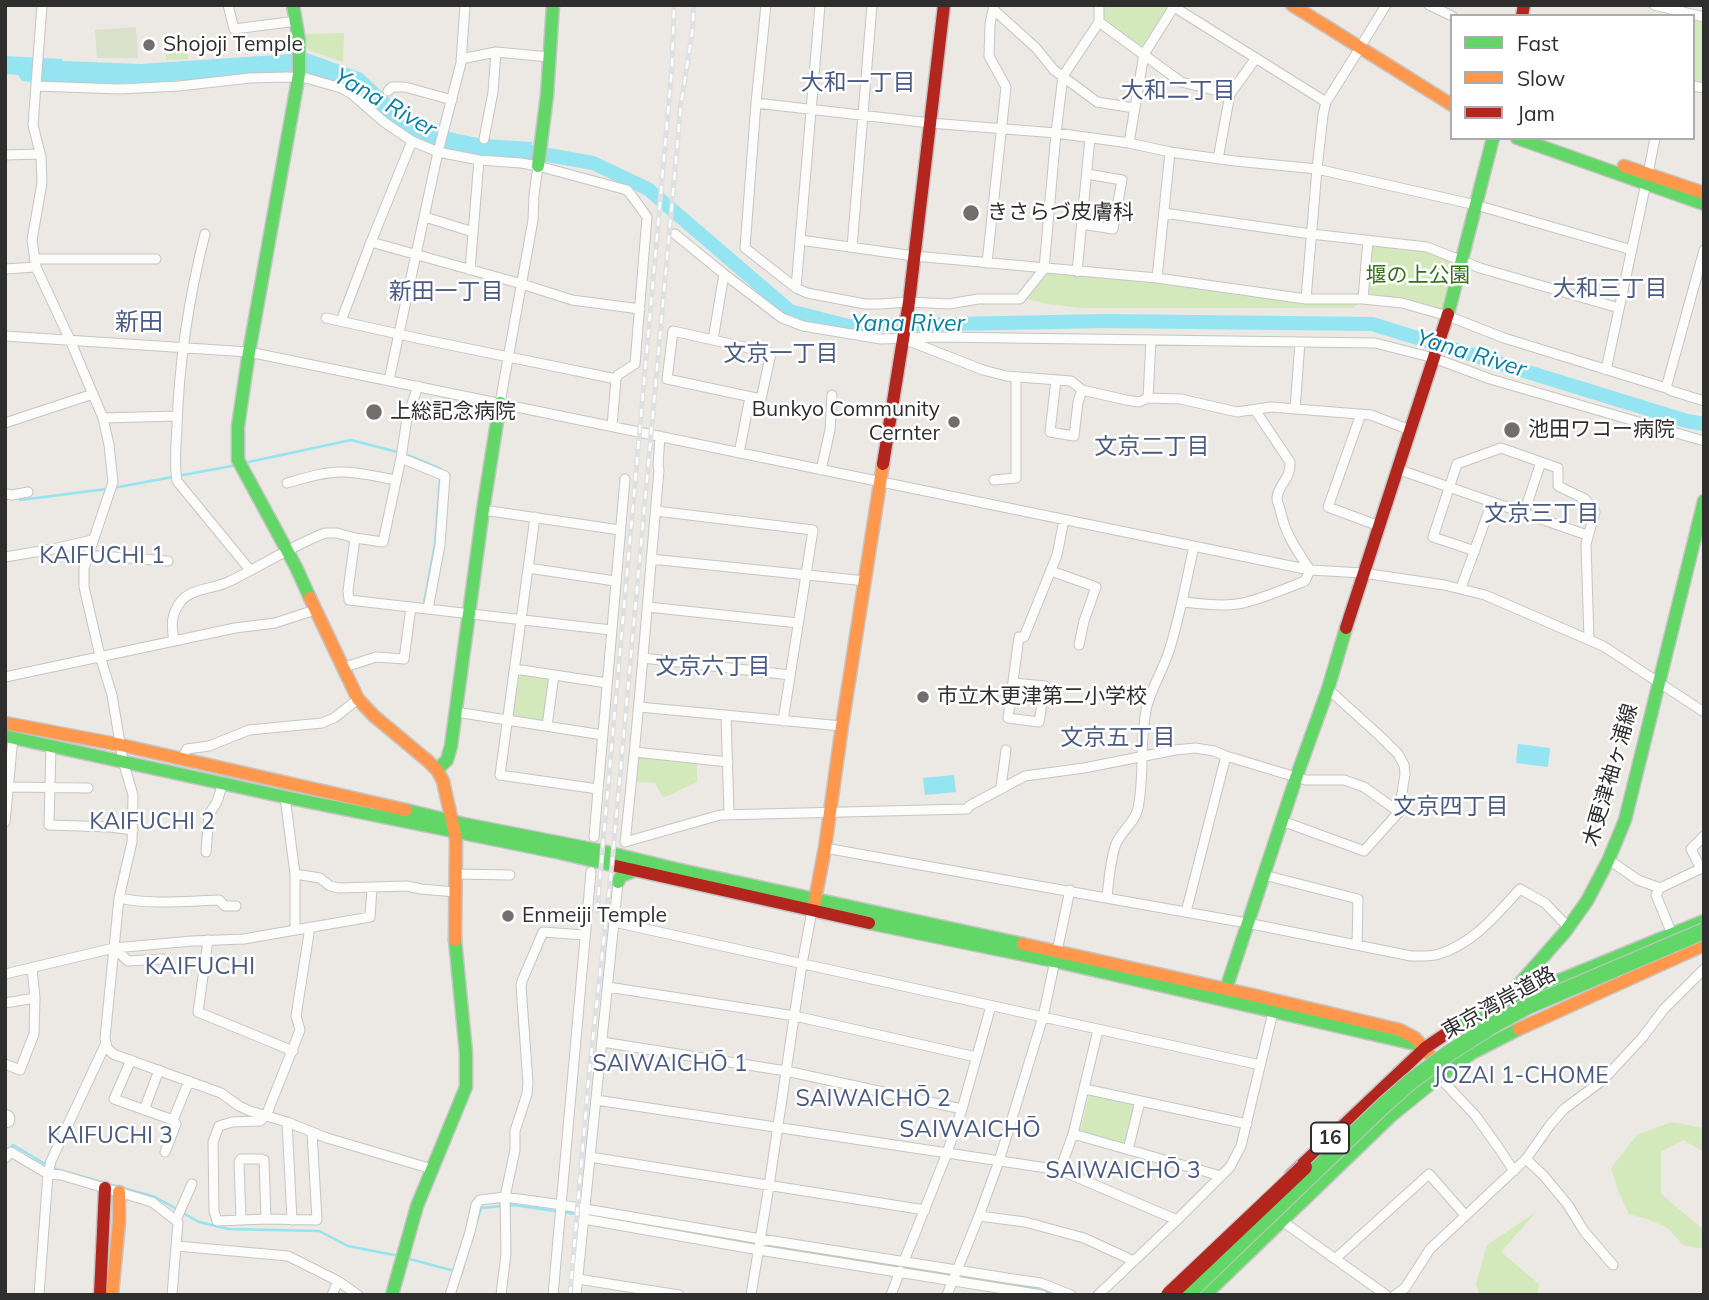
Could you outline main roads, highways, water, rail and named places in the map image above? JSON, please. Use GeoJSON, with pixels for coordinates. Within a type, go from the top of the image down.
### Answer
{"type":"FeatureCollection","features":[{"type":"Feature","properties":{"kind":"main road"},"geometry":{"type":"LineString","coordinates":[[538,166],[553,5]]}},
{"type":"Feature","properties":{"kind":"main road"},"geometry":{"type":"LineString","coordinates":[[814,905],[831,812],[842,726],[904,339],[944,5]]}},
{"type":"Feature","properties":{"kind":"main road"},"geometry":{"type":"LineString","coordinates":[[1292,5],[1450,96]]}},
{"type":"Feature","properties":{"kind":"main road"},"geometry":{"type":"LineString","coordinates":[[1307,5],[1450,105]]}},
{"type":"Feature","properties":{"kind":"main road"},"geometry":{"type":"LineString","coordinates":[[295,13],[301,48],[298,76],[249,352],[238,426],[239,464],[296,567],[358,699],[437,770],[443,781],[456,839],[455,935],[466,1053],[466,1087],[417,1206],[392,1295]]}},
{"type":"Feature","properties":{"kind":"main road"},"geometry":{"type":"LineString","coordinates":[[1225,994],[1328,689],[1363,573],[1448,316],[1492,140]]}},
{"type":"Feature","properties":{"kind":"main road"},"geometry":{"type":"LineString","coordinates":[[1524,140],[1704,193]]}},
{"type":"Feature","properties":{"kind":"main road"},"geometry":{"type":"LineString","coordinates":[[1546,140],[1647,178],[1704,204]]}},
{"type":"Feature","properties":{"kind":"main road"},"geometry":{"type":"LineString","coordinates":[[437,770],[447,760],[451,746],[500,403]]}},
{"type":"Feature","properties":{"kind":"main road","name":"木更津袖ヶ浦線"},"geometry":{"type":"LineString","coordinates":[[1508,1034],[1510,1002],[1514,990],[1569,928],[1594,889],[1625,820],[1700,532],[1704,502]]}},
{"type":"Feature","properties":{"kind":"main road"},"geometry":{"type":"LineString","coordinates":[[5,723],[122,753],[224,784],[453,825],[635,864],[676,869],[814,905],[1400,1030],[1415,1038],[1425,1048],[1439,1077]]}},
{"type":"Feature","properties":{"kind":"main road"},"geometry":{"type":"LineString","coordinates":[[9,737],[51,746],[182,759],[345,795],[453,825]]}},
{"type":"Feature","properties":{"kind":"main road"},"geometry":{"type":"LineString","coordinates":[[577,851],[592,842],[594,837]]}},
{"type":"Feature","properties":{"kind":"main road"},"geometry":{"type":"LineString","coordinates":[[625,842],[635,864]]}},
{"type":"Feature","properties":{"kind":"main road"},"geometry":{"type":"LineString","coordinates":[[577,851],[592,872]]}},
{"type":"Feature","properties":{"kind":"main road"},"geometry":{"type":"LineString","coordinates":[[618,882],[635,864]]}},
{"type":"Feature","properties":{"kind":"main road","name":"16"},"geometry":{"type":"LineString","coordinates":[[1167,1295],[1425,1048],[1452,1029],[1704,921]]}},
{"type":"Feature","properties":{"kind":"main road","name":"東京湾岸道路"},"geometry":{"type":"LineString","coordinates":[[1186,1295],[1384,1105],[1434,1064],[1498,1022],[1528,1006],[1704,931]]}},
{"type":"Feature","properties":{"kind":"main road","name":"東京湾岸道路"},"geometry":{"type":"LineString","coordinates":[[1205,1295],[1392,1115],[1472,1053],[1557,1010],[1704,945]]}},
{"type":"Feature","properties":{"kind":"main road"},"geometry":{"type":"LineString","coordinates":[[1225,994],[1273,1012],[1395,1038],[1425,1048]]}},
{"type":"Feature","properties":{"kind":"main road","name":"16"},"geometry":{"type":"LineString","coordinates":[[1167,1295],[1386,1089],[1446,1047],[1469,1040]]}},
{"type":"Feature","properties":{"kind":"main road"},"geometry":{"type":"LineString","coordinates":[[100,1295],[112,1190],[118,1222],[112,1295]]}},
{"type":"Feature","properties":{"kind":"water"},"geometry":{"type":"Polygon","coordinates":[[[307,53],[362,73],[392,101],[439,128],[484,139],[532,142],[530,160],[479,158],[444,150],[415,138],[385,119],[342,84],[305,73],[102,84],[22,81],[18,75],[5,74],[5,56],[140,64],[307,53]]]}},
{"type":"Feature","properties":{"kind":"water"},"geometry":{"type":"Polygon","coordinates":[[[1518,744],[1550,748],[1548,767],[1516,763],[1518,744]]]}},
{"type":"Feature","properties":{"kind":"water"},"geometry":{"type":"Polygon","coordinates":[[[954,775],[956,792],[925,795],[923,778],[954,775]]]}},
{"type":"Feature","properties":{"kind":"waterway","name":"Yana River"},"geometry":{"type":"LineString","coordinates":[[514,149],[593,163],[648,189],[790,311],[848,326],[1106,321],[1372,324],[1704,424]]}},
{"type":"Feature","properties":{"kind":"waterway"},"geometry":{"type":"LineString","coordinates":[[244,463],[351,440],[405,454],[441,471]]}},
{"type":"Feature","properties":{"kind":"waterway"},"geometry":{"type":"LineString","coordinates":[[113,488],[237,465]]}},
{"type":"Feature","properties":{"kind":"waterway"},"geometry":{"type":"LineString","coordinates":[[424,603],[435,544],[440,478]]}},
{"type":"Feature","properties":{"kind":"waterway"},"geometry":{"type":"LineString","coordinates":[[20,500],[107,489]]}},
{"type":"Feature","properties":{"kind":"waterway"},"geometry":{"type":"LineString","coordinates":[[10,1149],[13,1145],[52,1168],[155,1197],[177,1209]]}},
{"type":"Feature","properties":{"kind":"waterway"},"geometry":{"type":"LineString","coordinates":[[475,1228],[481,1208],[513,1205],[583,1215]]}},
{"type":"Feature","properties":{"kind":"waterway"},"geometry":{"type":"LineString","coordinates":[[183,1213],[199,1222],[228,1229],[319,1231],[348,1246],[399,1256]]}},
{"type":"Feature","properties":{"kind":"waterway"},"geometry":{"type":"LineString","coordinates":[[593,1216],[952,1274]]}},
{"type":"Feature","properties":{"kind":"waterway"},"geometry":{"type":"LineString","coordinates":[[406,1258],[462,1273],[465,1261]]}},
{"type":"Feature","properties":{"kind":"waterway"},"geometry":{"type":"LineString","coordinates":[[959,1275],[1019,1285],[1055,1295]]}},
{"type":"Feature","properties":{"kind":"railway"},"geometry":{"type":"LineString","coordinates":[[597,911],[672,67],[674,5]]}},
{"type":"Feature","properties":{"kind":"railway"},"geometry":{"type":"LineString","coordinates":[[570,1295],[681,104],[694,5]]}},
{"type":"Feature","properties":{"kind":"place","name":"Shojoji Temple"},"geometry":{"type":"Point","coordinates":[149,45]}},
{"type":"Feature","properties":{"kind":"place","name":"きさらづ皮膚科"},"geometry":{"type":"Point","coordinates":[971,213]}},
{"type":"Feature","properties":{"kind":"place","name":"上総記念病院"},"geometry":{"type":"Point","coordinates":[374,412]}},
{"type":"Feature","properties":{"kind":"place","name":"Bunkyo Community Cernter"},"geometry":{"type":"Point","coordinates":[954,422]}},
{"type":"Feature","properties":{"kind":"place","name":"池田ワコー病院"},"geometry":{"type":"Point","coordinates":[1512,430]}},
{"type":"Feature","properties":{"kind":"place","name":"市立木更津第二小学校"},"geometry":{"type":"Point","coordinates":[923,697]}},
{"type":"Feature","properties":{"kind":"place","name":"Enmeiji Temple"},"geometry":{"type":"Point","coordinates":[508,916]}},
{"type":"Feature","properties":{"kind":"district","name":"大和一丁目"},"geometry":{"type":"Point","coordinates":[858,83]}},
{"type":"Feature","properties":{"kind":"district","name":"大和二丁目"},"geometry":{"type":"Point","coordinates":[1178,91]}},
{"type":"Feature","properties":{"kind":"district","name":"大和三丁目"},"geometry":{"type":"Point","coordinates":[1610,289]}},
{"type":"Feature","properties":{"kind":"district","name":"新田一丁目"},"geometry":{"type":"Point","coordinates":[446,292]}},
{"type":"Feature","properties":{"kind":"district","name":"新田"},"geometry":{"type":"Point","coordinates":[139,323]}},
{"type":"Feature","properties":{"kind":"district","name":"文京一丁目"},"geometry":{"type":"Point","coordinates":[781,354]}},
{"type":"Feature","properties":{"kind":"district","name":"文京二丁目"},"geometry":{"type":"Point","coordinates":[1152,447]}},
{"type":"Feature","properties":{"kind":"district","name":"文京三丁目"},"geometry":{"type":"Point","coordinates":[1542,514]}},
{"type":"Feature","properties":{"kind":"district","name":"KAIFUCHI 1"},"geometry":{"type":"Point","coordinates":[102,556]}},
{"type":"Feature","properties":{"kind":"district","name":"文京六丁目"},"geometry":{"type":"Point","coordinates":[713,667]}},
{"type":"Feature","properties":{"kind":"district","name":"文京五丁目"},"geometry":{"type":"Point","coordinates":[1118,738]}},
{"type":"Feature","properties":{"kind":"district","name":"文京四丁目"},"geometry":{"type":"Point","coordinates":[1451,807]}},
{"type":"Feature","properties":{"kind":"district","name":"KAIFUCHI 2"},"geometry":{"type":"Point","coordinates":[152,822]}},
{"type":"Feature","properties":{"kind":"district","name":"KAIFUCHI"},"geometry":{"type":"Point","coordinates":[200,967]}},
{"type":"Feature","properties":{"kind":"district","name":"SAIWAICHŌ 1"},"geometry":{"type":"Point","coordinates":[670,1064]}},
{"type":"Feature","properties":{"kind":"district","name":"JOZAI 1-CHOME"},"geometry":{"type":"Point","coordinates":[1521,1076]}},
{"type":"Feature","properties":{"kind":"district","name":"SAIWAICHŌ 2"},"geometry":{"type":"Point","coordinates":[873,1099]}},
{"type":"Feature","properties":{"kind":"district","name":"SAIWAICHŌ"},"geometry":{"type":"Point","coordinates":[970,1130]}},
{"type":"Feature","properties":{"kind":"district","name":"KAIFUCHI 3"},"geometry":{"type":"Point","coordinates":[110,1136]}},
{"type":"Feature","properties":{"kind":"district","name":"SAIWAICHŌ 3"},"geometry":{"type":"Point","coordinates":[1123,1171]}},
{"type":"Feature","properties":{"kind":"park label","name":"堰の上公園"},"geometry":{"type":"Point","coordinates":[1418,276]}}]}
